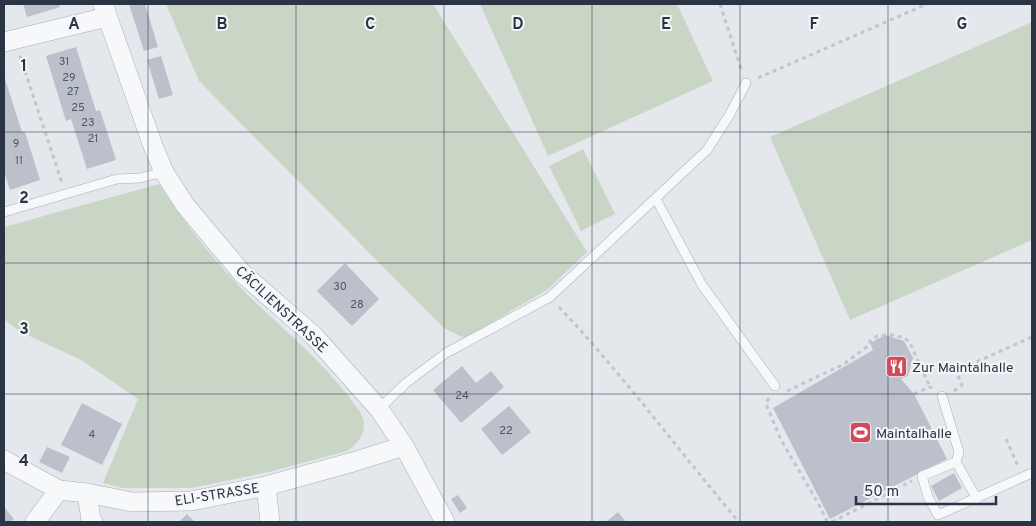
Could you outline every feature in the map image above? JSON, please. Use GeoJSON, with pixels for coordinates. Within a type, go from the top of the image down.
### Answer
{"type":"FeatureCollection","features":[{"type":"Feature","properties":{"kind":"street"},"geometry":{"type":"LineString","coordinates":[[9,41],[105,10]]}},
{"type":"Feature","properties":{"kind":"street","name":"CÄCILIENSTRASSE"},"geometry":{"type":"LineString","coordinates":[[105,10],[152,146],[164,172],[185,205],[242,273],[314,336],[378,408],[404,446],[446,522]]}},
{"type":"Feature","properties":{"kind":"street","name":"ELI-STRASSE"},"geometry":{"type":"LineString","coordinates":[[4,460],[59,490],[87,493],[132,502],[191,500],[266,486],[404,446]]}},
{"type":"Feature","properties":{"kind":"street"},"geometry":{"type":"LineString","coordinates":[[266,486],[270,522]]}},
{"type":"Feature","properties":{"kind":"street"},"geometry":{"type":"LineString","coordinates":[[35,522],[59,490]]}},
{"type":"Feature","properties":{"kind":"street"},"geometry":{"type":"LineString","coordinates":[[87,493],[91,520],[93,522]]}},
{"type":"Feature","properties":{"kind":"lane"},"geometry":{"type":"LineString","coordinates":[[378,408],[446,353],[550,297],[707,150],[746,84]]}},
{"type":"Feature","properties":{"kind":"lane"},"geometry":{"type":"LineString","coordinates":[[4,212],[117,179],[140,178],[164,172]]}},
{"type":"Feature","properties":{"kind":"lane"},"geometry":{"type":"LineString","coordinates":[[656,199],[702,285],[775,386]]}},
{"type":"Feature","properties":{"kind":"lane"},"geometry":{"type":"LineString","coordinates":[[942,396],[959,452],[956,462],[977,499]]}},
{"type":"Feature","properties":{"kind":"lane"},"geometry":{"type":"LineString","coordinates":[[956,462],[922,476],[928,497],[938,516],[1028,475]]}},
{"type":"Feature","properties":{"kind":"path"},"geometry":{"type":"LineString","coordinates":[[720,4],[746,84],[927,4]]}},
{"type":"Feature","properties":{"kind":"path"},"geometry":{"type":"LineString","coordinates":[[9,41],[65,193]]}},
{"type":"Feature","properties":{"kind":"path"},"geometry":{"type":"LineString","coordinates":[[550,297],[597,349],[738,522]]}},
{"type":"Feature","properties":{"kind":"path"},"geometry":{"type":"LineString","coordinates":[[922,476],[832,522],[827,521],[781,440],[766,404],[775,386],[786,391],[844,364],[868,346],[870,341],[877,336],[893,334],[905,338],[910,343],[930,388]]}},
{"type":"Feature","properties":{"kind":"path"},"geometry":{"type":"LineString","coordinates":[[962,385],[956,372],[1032,337]]}},
{"type":"Feature","properties":{"kind":"path"},"geometry":{"type":"LineString","coordinates":[[1006,439],[1028,475]]}},
{"type":"Feature","properties":{"kind":"green space"},"geometry":{"type":"Polygon","coordinates":[[[166,4],[433,4],[587,252],[547,290],[464,338],[444,328],[199,81],[166,4]]]}},
{"type":"Feature","properties":{"kind":"green space"},"geometry":{"type":"Polygon","coordinates":[[[480,4],[677,4],[713,81],[548,156],[480,4]]]}},
{"type":"Feature","properties":{"kind":"green space"},"geometry":{"type":"Polygon","coordinates":[[[1032,22],[1032,240],[850,320],[770,137],[1032,22]]]}},
{"type":"Feature","properties":{"kind":"green space"},"geometry":{"type":"Polygon","coordinates":[[[583,149],[615,214],[581,231],[549,166],[583,149]]]}},
{"type":"Feature","properties":{"kind":"green space"},"geometry":{"type":"Polygon","coordinates":[[[159,184],[216,261],[255,302],[316,360],[339,384],[358,409],[364,422],[363,432],[359,441],[347,451],[269,472],[191,488],[122,488],[103,483],[138,399],[81,360],[19,331],[4,319],[4,227],[159,184]]]}},
{"type":"Feature","properties":{"kind":"building"},"geometry":{"type":"Polygon","coordinates":[[[23,4],[59,4],[60,7],[27,17],[23,4]]]}},
{"type":"Feature","properties":{"kind":"building"},"geometry":{"type":"Polygon","coordinates":[[[129,4],[145,4],[158,47],[144,51],[129,4]]]}},
{"type":"Feature","properties":{"kind":"building"},"geometry":{"type":"Polygon","coordinates":[[[76,47],[96,111],[100,110],[116,160],[87,169],[71,119],[66,121],[46,56],[76,47]]]}},
{"type":"Feature","properties":{"kind":"building"},"geometry":{"type":"Polygon","coordinates":[[[161,56],[173,95],[159,99],[147,60],[161,56]]]}},
{"type":"Feature","properties":{"kind":"building"},"geometry":{"type":"Polygon","coordinates":[[[4,76],[22,132],[25,132],[40,180],[10,190],[4,171],[4,76]]]}},
{"type":"Feature","properties":{"kind":"building"},"geometry":{"type":"Polygon","coordinates":[[[345,263],[379,299],[352,326],[317,291],[345,263]]]}},
{"type":"Feature","properties":{"kind":"building","name":"Maintalhalle"},"geometry":{"type":"Polygon","coordinates":[[[885,335],[904,341],[913,358],[908,376],[901,379],[914,394],[947,459],[830,519],[773,408],[873,350],[870,343],[885,335]]]}},
{"type":"Feature","properties":{"kind":"building"},"geometry":{"type":"Polygon","coordinates":[[[462,366],[476,383],[491,371],[504,387],[461,423],[433,390],[462,366]]]}},
{"type":"Feature","properties":{"kind":"building"},"geometry":{"type":"Polygon","coordinates":[[[82,403],[122,424],[102,465],[61,445],[82,403]]]}},
{"type":"Feature","properties":{"kind":"building"},"geometry":{"type":"Polygon","coordinates":[[[509,406],[531,432],[502,455],[481,429],[509,406]]]}},
{"type":"Feature","properties":{"kind":"building"},"geometry":{"type":"Polygon","coordinates":[[[47,447],[70,457],[62,473],[39,462],[47,447]]]}},
{"type":"Feature","properties":{"kind":"building"},"geometry":{"type":"Polygon","coordinates":[[[954,473],[962,488],[939,501],[931,486],[954,473]]]}},
{"type":"Feature","properties":{"kind":"building"},"geometry":{"type":"Polygon","coordinates":[[[458,495],[467,508],[460,513],[451,499],[458,495]]]}},
{"type":"Feature","properties":{"kind":"building"},"geometry":{"type":"Polygon","coordinates":[[[4,507],[14,519],[10,522],[4,522],[4,507]]]}},
{"type":"Feature","properties":{"kind":"building"},"geometry":{"type":"Polygon","coordinates":[[[618,512],[626,522],[606,522],[618,512]]]}},
{"type":"Feature","properties":{"kind":"building"},"geometry":{"type":"Polygon","coordinates":[[[187,514],[195,522],[179,522],[187,514]]]}},
{"type":"Feature","properties":{"kind":"place","name":"Zur Maintalhalle"},"geometry":{"type":"Point","coordinates":[896,367]}},
{"type":"Feature","properties":{"kind":"place","name":"Maintalhalle"},"geometry":{"type":"Point","coordinates":[860,433]}}]}
